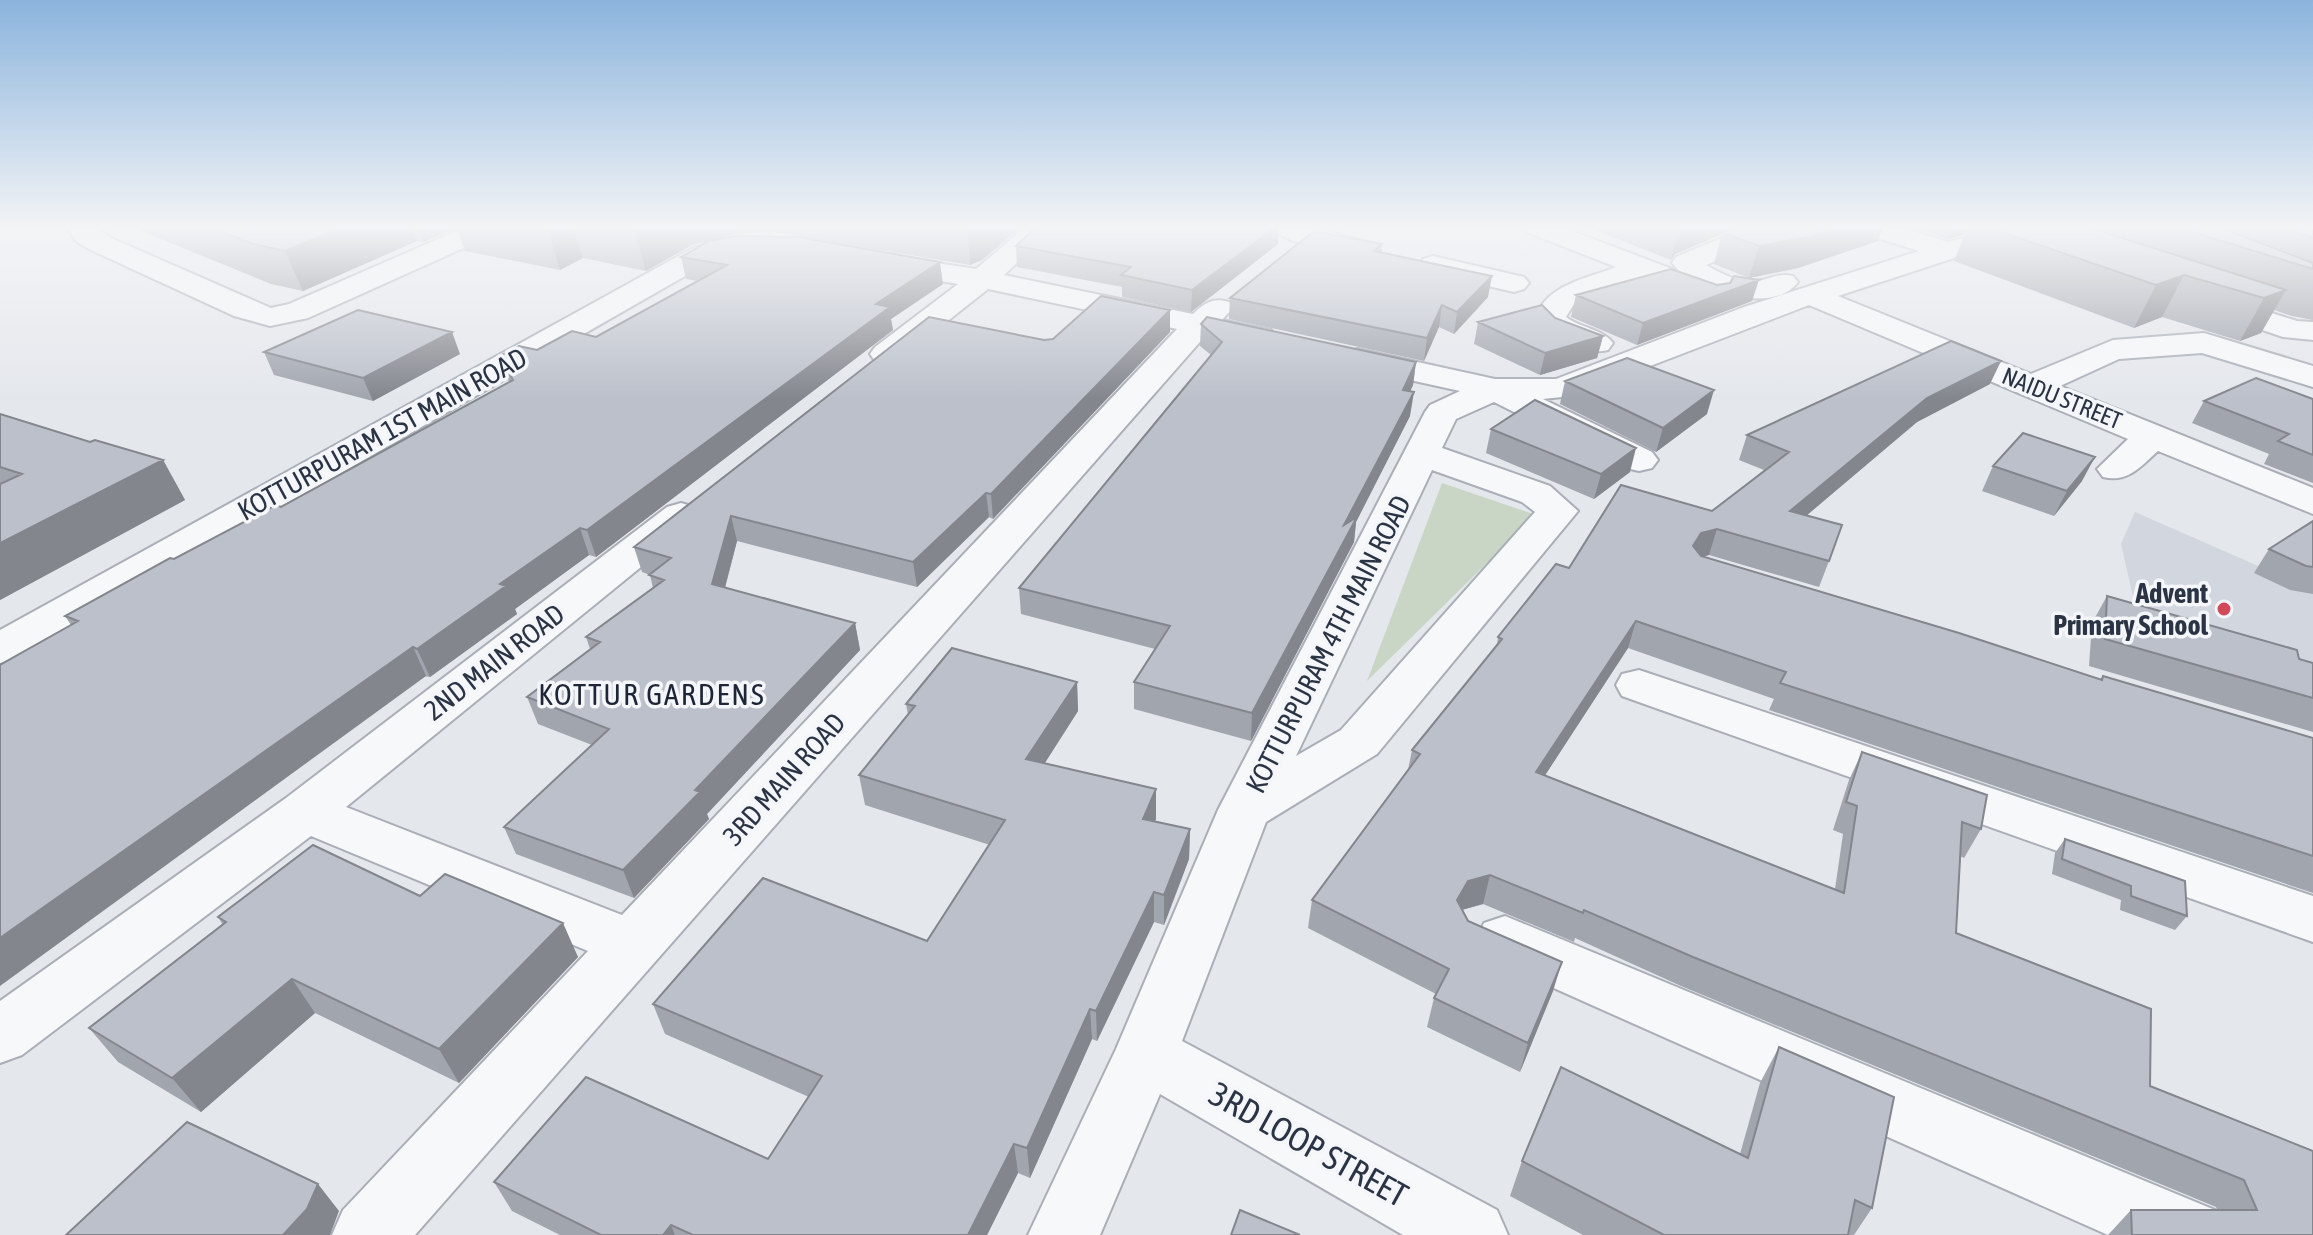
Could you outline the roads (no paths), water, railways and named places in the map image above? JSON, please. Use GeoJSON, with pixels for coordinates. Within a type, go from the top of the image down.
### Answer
{"type":"FeatureCollection","features":[{"type":"Feature","properties":{"kind":"street"},"geometry":{"type":"LineString","coordinates":[[187,284],[245,310],[270,317],[313,307],[364,284]]}},
{"type":"Feature","properties":{"kind":"street","name":"KOTTURPURAM 1ST MAIN ROAD"},"geometry":{"type":"LineString","coordinates":[[0,649],[650,284]]}},
{"type":"Feature","properties":{"kind":"street"},"geometry":{"type":"LineString","coordinates":[[856,378],[976,284]]}},
{"type":"Feature","properties":{"kind":"street"},"geometry":{"type":"LineString","coordinates":[[1018,284],[1217,309],[1292,344]]}},
{"type":"Feature","properties":{"kind":"street"},"geometry":{"type":"LineString","coordinates":[[1600,284],[1563,298],[1553,308],[1550,320],[1563,330],[1631,359]]}},
{"type":"Feature","properties":{"kind":"street"},"geometry":{"type":"LineString","coordinates":[[1683,284],[1755,313]]}},
{"type":"Feature","properties":{"kind":"street"},"geometry":{"type":"LineString","coordinates":[[1727,284],[1756,291],[1779,284]]}},
{"type":"Feature","properties":{"kind":"street","name":"KOTTURPURAM 4TH MAIN ROAD"},"geometry":{"type":"LineString","coordinates":[[1064,1235],[1146,1053],[1244,810],[1442,412],[1495,389],[1560,389],[1755,313],[1845,284]]}},
{"type":"Feature","properties":{"kind":"street"},"geometry":{"type":"LineString","coordinates":[[2183,293],[2287,328],[2313,331]]}},
{"type":"Feature","properties":{"kind":"street","name":"NAIDU STREET"},"geometry":{"type":"LineString","coordinates":[[1810,295],[2313,502]]}},
{"type":"Feature","properties":{"kind":"street","name":"3RD MAIN ROAD"},"geometry":{"type":"LineString","coordinates":[[368,1235],[1217,309]]}},
{"type":"Feature","properties":{"kind":"street"},"geometry":{"type":"LineString","coordinates":[[2032,386],[2113,350],[2188,342],[2228,349],[2313,377]]}},
{"type":"Feature","properties":{"kind":"street"},"geometry":{"type":"LineString","coordinates":[[1323,351],[1495,389],[1639,460]]}},
{"type":"Feature","properties":{"kind":"street"},"geometry":{"type":"LineString","coordinates":[[2116,469],[2153,436]]}},
{"type":"Feature","properties":{"kind":"street"},"geometry":{"type":"LineString","coordinates":[[1244,810],[1359,742],[1558,511],[1536,494],[1423,454]]}},
{"type":"Feature","properties":{"kind":"street","name":"2ND MAIN ROAD"},"geometry":{"type":"LineString","coordinates":[[0,1036],[305,812],[718,486]]}},
{"type":"Feature","properties":{"kind":"street"},"geometry":{"type":"LineString","coordinates":[[1639,685],[2313,919]]}},
{"type":"Feature","properties":{"kind":"street"},"geometry":{"type":"LineString","coordinates":[[305,812],[634,944]]}},
{"type":"Feature","properties":{"kind":"street"},"geometry":{"type":"LineString","coordinates":[[1482,930],[2190,1235]]}},
{"type":"Feature","properties":{"kind":"street","name":"3RD LOOP STREET"},"geometry":{"type":"LineString","coordinates":[[1146,1053],[1472,1235]]}},
{"type":"Feature","properties":{"kind":"place","name":"Advent Primary School"},"geometry":{"type":"Point","coordinates":[2224,609]}},
{"type":"Feature","properties":{"kind":"district","name":"KOTTUR GARDENS"},"geometry":{"type":"Point","coordinates":[652,694]}}]}
